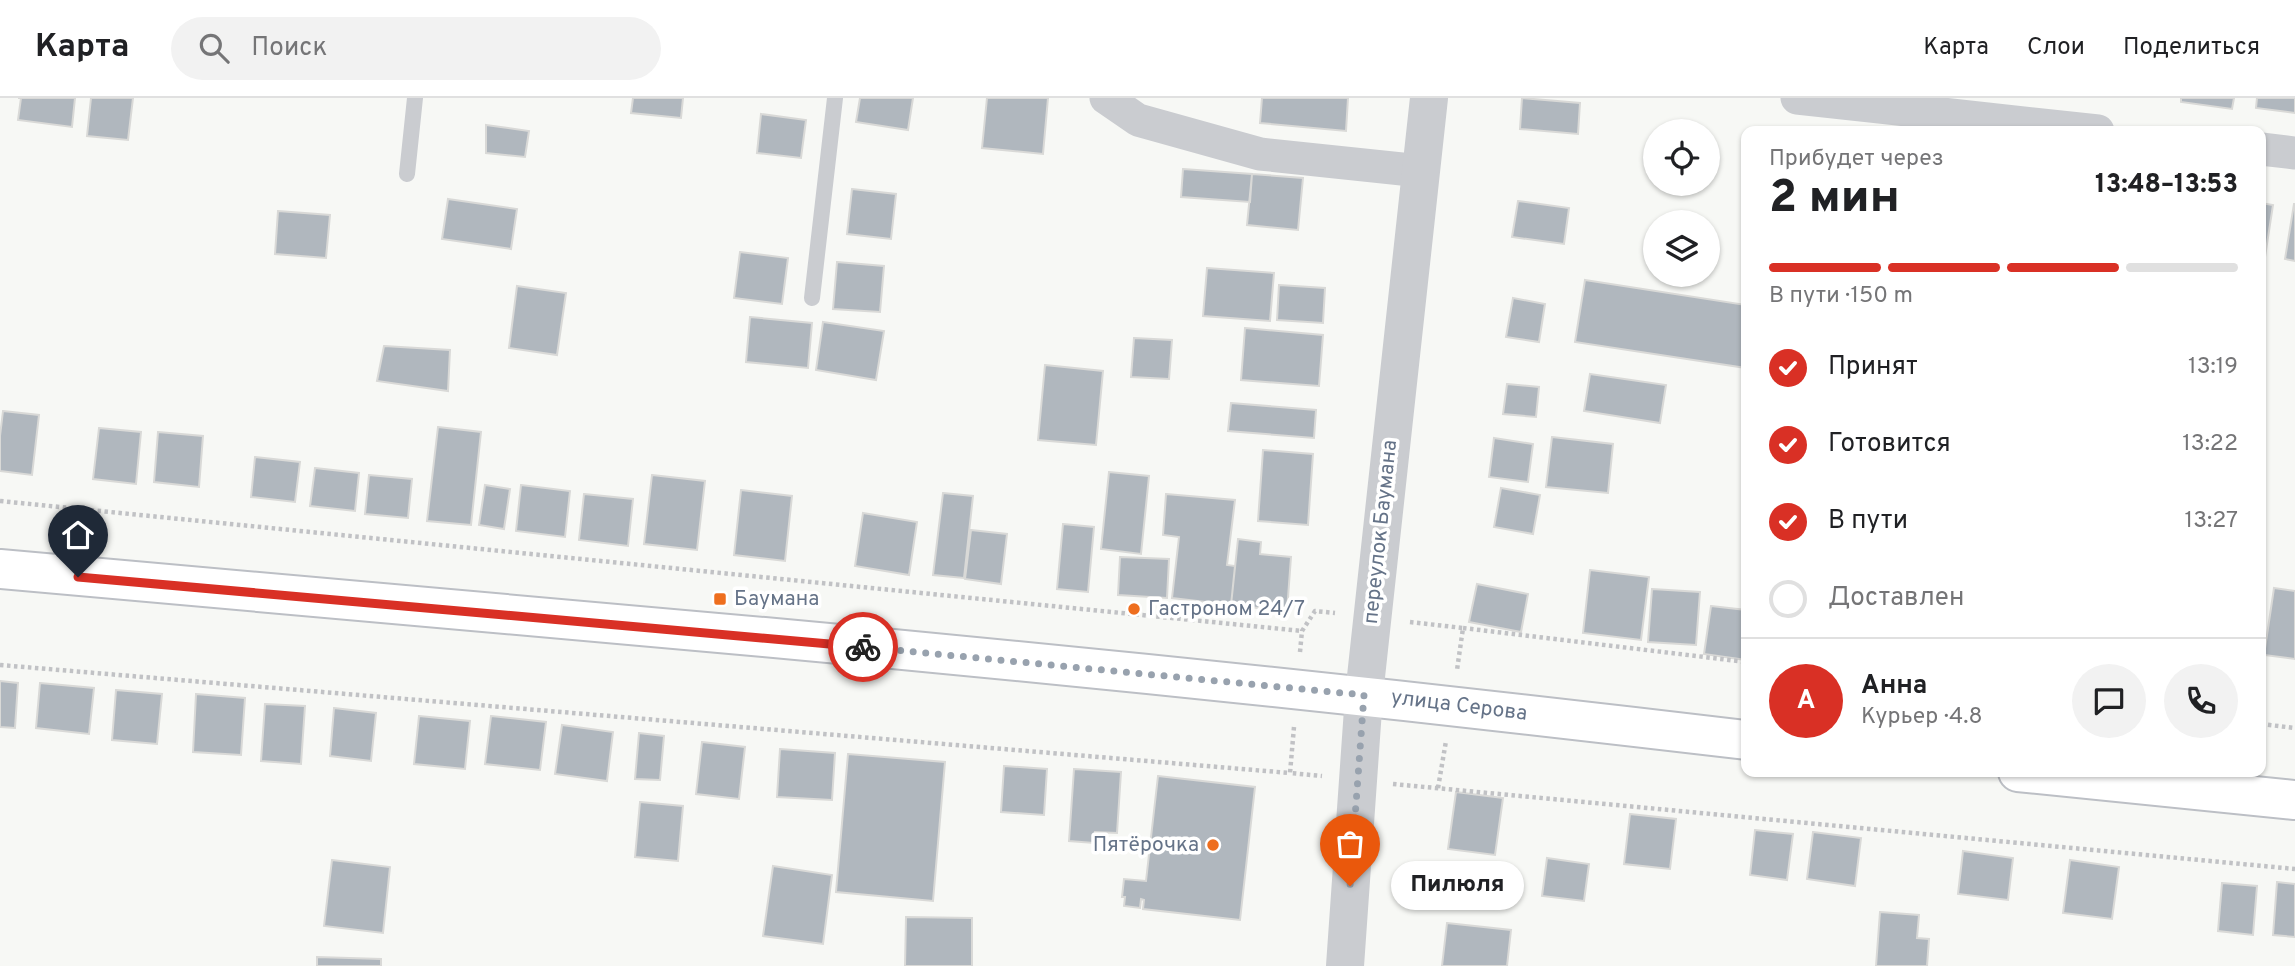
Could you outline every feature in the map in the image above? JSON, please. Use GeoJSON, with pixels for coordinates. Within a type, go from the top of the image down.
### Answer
{"type":"FeatureCollection","features":[{"type":"Feature","properties":{"kind":"main road","name":"улица Серова"},"geometry":{"type":"LineString","coordinates":[[0,569],[208,590],[768,637],[1364,695],[1741,739]]}},
{"type":"Feature","properties":{"kind":"main road"},"geometry":{"type":"LineString","coordinates":[[2067,777],[2295,800]]}},
{"type":"Feature","properties":{"kind":"street"},"geometry":{"type":"LineString","coordinates":[[1106,98],[1138,120],[1260,154],[1421,171]]}},
{"type":"Feature","properties":{"kind":"street","name":"переулок Баумана"},"geometry":{"type":"LineString","coordinates":[[1345,966],[1364,695],[1429,98]]}},
{"type":"Feature","properties":{"kind":"street"},"geometry":{"type":"LineString","coordinates":[[1797,98],[2052,126]]}},
{"type":"Feature","properties":{"kind":"street"},"geometry":{"type":"LineString","coordinates":[[2266,150],[2295,153]]}},
{"type":"Feature","properties":{"kind":"lane"},"geometry":{"type":"LineString","coordinates":[[407,174],[415,98]]}},
{"type":"Feature","properties":{"kind":"lane"},"geometry":{"type":"LineString","coordinates":[[812,298],[835,98]]}},
{"type":"Feature","properties":{"kind":"path"},"geometry":{"type":"LineString","coordinates":[[0,501],[1302,631]]}},
{"type":"Feature","properties":{"kind":"path"},"geometry":{"type":"LineString","coordinates":[[1463,628],[1741,661]]}},
{"type":"Feature","properties":{"kind":"path"},"geometry":{"type":"LineString","coordinates":[[0,665],[1290,773]]}},
{"type":"Feature","properties":{"kind":"path"},"geometry":{"type":"LineString","coordinates":[[2266,725],[2295,728]]}},
{"type":"Feature","properties":{"kind":"path"},"geometry":{"type":"LineString","coordinates":[[1438,788],[2295,869]]}},
{"type":"Feature","properties":{"kind":"building"},"geometry":{"type":"Polygon","coordinates":[[[21,98],[75,98],[72,127],[18,120],[21,98]]]}},
{"type":"Feature","properties":{"kind":"building"},"geometry":{"type":"Polygon","coordinates":[[[91,98],[133,98],[128,140],[87,136],[91,98]]]}},
{"type":"Feature","properties":{"kind":"building"},"geometry":{"type":"Polygon","coordinates":[[[633,98],[683,98],[681,118],[631,113],[633,98]]]}},
{"type":"Feature","properties":{"kind":"building"},"geometry":{"type":"Polygon","coordinates":[[[860,98],[913,98],[908,130],[856,122],[860,98]]]}},
{"type":"Feature","properties":{"kind":"building"},"geometry":{"type":"Polygon","coordinates":[[[987,98],[1048,98],[1043,154],[982,148],[987,98]]]}},
{"type":"Feature","properties":{"kind":"building"},"geometry":{"type":"Polygon","coordinates":[[[1262,98],[1348,98],[1346,131],[1260,123],[1262,98]]]}},
{"type":"Feature","properties":{"kind":"building"},"geometry":{"type":"Polygon","coordinates":[[[1522,98],[1580,103],[1578,134],[1520,129],[1522,98]]]}},
{"type":"Feature","properties":{"kind":"building"},"geometry":{"type":"Polygon","coordinates":[[[2181,98],[2234,98],[2232,109],[2181,102],[2181,98]]]}},
{"type":"Feature","properties":{"kind":"building"},"geometry":{"type":"Polygon","coordinates":[[[2257,98],[2295,98],[2295,113],[2256,108],[2257,98]]]}},
{"type":"Feature","properties":{"kind":"building"},"geometry":{"type":"Polygon","coordinates":[[[761,114],[806,120],[801,158],[757,153],[761,114]]]}},
{"type":"Feature","properties":{"kind":"building"},"geometry":{"type":"Polygon","coordinates":[[[486,125],[529,131],[525,157],[486,153],[486,125]]]}},
{"type":"Feature","properties":{"kind":"building"},"geometry":{"type":"Polygon","coordinates":[[[1183,169],[1252,174],[1250,202],[1181,197],[1183,169]]]}},
{"type":"Feature","properties":{"kind":"building"},"geometry":{"type":"Polygon","coordinates":[[[1252,174],[1303,178],[1298,230],[1247,225],[1252,174]]]}},
{"type":"Feature","properties":{"kind":"building"},"geometry":{"type":"Polygon","coordinates":[[[852,189],[896,194],[891,239],[847,234],[852,189]]]}},
{"type":"Feature","properties":{"kind":"building"},"geometry":{"type":"Polygon","coordinates":[[[448,199],[517,209],[511,249],[442,239],[448,199]]]}},
{"type":"Feature","properties":{"kind":"building"},"geometry":{"type":"Polygon","coordinates":[[[1518,201],[1569,208],[1564,244],[1512,237],[1518,201]]]}},
{"type":"Feature","properties":{"kind":"building"},"geometry":{"type":"Polygon","coordinates":[[[2266,204],[2273,205],[2266,250],[2266,204]]]}},
{"type":"Feature","properties":{"kind":"building"},"geometry":{"type":"Polygon","coordinates":[[[2295,204],[2295,261],[2285,259],[2295,204]]]}},
{"type":"Feature","properties":{"kind":"building"},"geometry":{"type":"Polygon","coordinates":[[[278,211],[330,215],[326,258],[275,254],[278,211]]]}},
{"type":"Feature","properties":{"kind":"building"},"geometry":{"type":"Polygon","coordinates":[[[740,252],[788,258],[782,304],[734,298],[740,252]]]}},
{"type":"Feature","properties":{"kind":"building"},"geometry":{"type":"Polygon","coordinates":[[[837,262],[884,266],[880,312],[833,309],[837,262]]]}},
{"type":"Feature","properties":{"kind":"building"},"geometry":{"type":"Polygon","coordinates":[[[1207,268],[1274,273],[1270,321],[1203,316],[1207,268]]]}},
{"type":"Feature","properties":{"kind":"building"},"geometry":{"type":"Polygon","coordinates":[[[1585,280],[1741,304],[1741,367],[1575,342],[1585,280]]]}},
{"type":"Feature","properties":{"kind":"building"},"geometry":{"type":"Polygon","coordinates":[[[1279,285],[1325,288],[1323,323],[1277,320],[1279,285]]]}},
{"type":"Feature","properties":{"kind":"building"},"geometry":{"type":"Polygon","coordinates":[[[517,286],[566,293],[557,355],[509,348],[517,286]]]}},
{"type":"Feature","properties":{"kind":"building"},"geometry":{"type":"Polygon","coordinates":[[[1513,298],[1545,304],[1539,342],[1506,337],[1513,298]]]}},
{"type":"Feature","properties":{"kind":"building"},"geometry":{"type":"Polygon","coordinates":[[[750,317],[812,323],[808,368],[746,362],[750,317]]]}},
{"type":"Feature","properties":{"kind":"building"},"geometry":{"type":"Polygon","coordinates":[[[823,322],[884,331],[876,380],[816,370],[823,322]]]}},
{"type":"Feature","properties":{"kind":"building"},"geometry":{"type":"Polygon","coordinates":[[[1245,328],[1323,335],[1319,386],[1241,380],[1245,328]]]}},
{"type":"Feature","properties":{"kind":"building"},"geometry":{"type":"Polygon","coordinates":[[[1134,338],[1172,340],[1169,379],[1131,377],[1134,338]]]}},
{"type":"Feature","properties":{"kind":"building"},"geometry":{"type":"Polygon","coordinates":[[[384,346],[450,350],[448,391],[377,381],[384,346]]]}},
{"type":"Feature","properties":{"kind":"building"},"geometry":{"type":"Polygon","coordinates":[[[1045,365],[1103,371],[1096,445],[1038,440],[1045,365]]]}},
{"type":"Feature","properties":{"kind":"building"},"geometry":{"type":"Polygon","coordinates":[[[1590,374],[1666,385],[1660,423],[1584,411],[1590,374]]]}},
{"type":"Feature","properties":{"kind":"building"},"geometry":{"type":"Polygon","coordinates":[[[1507,384],[1539,387],[1536,417],[1503,414],[1507,384]]]}},
{"type":"Feature","properties":{"kind":"building"},"geometry":{"type":"Polygon","coordinates":[[[1231,403],[1316,410],[1314,438],[1228,431],[1231,403]]]}},
{"type":"Feature","properties":{"kind":"building"},"geometry":{"type":"Polygon","coordinates":[[[3,411],[39,415],[32,475],[0,471],[3,411]]]}},
{"type":"Feature","properties":{"kind":"building"},"geometry":{"type":"Polygon","coordinates":[[[438,427],[481,432],[471,525],[427,521],[438,427]]]}},
{"type":"Feature","properties":{"kind":"building"},"geometry":{"type":"Polygon","coordinates":[[[99,428],[141,432],[136,484],[93,479],[99,428]]]}},
{"type":"Feature","properties":{"kind":"building"},"geometry":{"type":"Polygon","coordinates":[[[158,432],[203,436],[199,487],[154,482],[158,432]]]}},
{"type":"Feature","properties":{"kind":"building"},"geometry":{"type":"Polygon","coordinates":[[[1552,437],[1613,444],[1608,493],[1546,487],[1552,437]]]}},
{"type":"Feature","properties":{"kind":"building"},"geometry":{"type":"Polygon","coordinates":[[[1494,438],[1533,444],[1528,482],[1489,477],[1494,438]]]}},
{"type":"Feature","properties":{"kind":"building"},"geometry":{"type":"Polygon","coordinates":[[[1263,450],[1313,454],[1308,525],[1258,521],[1263,450]]]}},
{"type":"Feature","properties":{"kind":"building"},"geometry":{"type":"Polygon","coordinates":[[[255,457],[300,462],[295,502],[251,497],[255,457]]]}},
{"type":"Feature","properties":{"kind":"building"},"geometry":{"type":"Polygon","coordinates":[[[315,468],[359,473],[355,511],[310,506],[315,468]]]}},
{"type":"Feature","properties":{"kind":"building"},"geometry":{"type":"Polygon","coordinates":[[[1109,472],[1149,476],[1141,554],[1101,549],[1109,472]]]}},
{"type":"Feature","properties":{"kind":"building"},"geometry":{"type":"Polygon","coordinates":[[[369,475],[412,479],[408,518],[365,514],[369,475]]]}},
{"type":"Feature","properties":{"kind":"building"},"geometry":{"type":"Polygon","coordinates":[[[652,475],[705,481],[697,550],[644,544],[652,475]]]}},
{"type":"Feature","properties":{"kind":"building"},"geometry":{"type":"Polygon","coordinates":[[[485,485],[510,489],[504,529],[479,525],[485,485]]]}},
{"type":"Feature","properties":{"kind":"building"},"geometry":{"type":"Polygon","coordinates":[[[521,485],[570,491],[565,537],[516,531],[521,485]]]}},
{"type":"Feature","properties":{"kind":"building"},"geometry":{"type":"Polygon","coordinates":[[[1501,488],[1540,495],[1533,534],[1494,527],[1501,488]]]}},
{"type":"Feature","properties":{"kind":"building"},"geometry":{"type":"Polygon","coordinates":[[[741,490],[792,496],[785,561],[734,555],[741,490]]]}},
{"type":"Feature","properties":{"kind":"building"},"geometry":{"type":"Polygon","coordinates":[[[943,493],[973,496],[964,578],[933,575],[943,493]]]}},
{"type":"Feature","properties":{"kind":"building"},"geometry":{"type":"Polygon","coordinates":[[[584,494],[633,499],[628,546],[579,540],[584,494]]]}},
{"type":"Feature","properties":{"kind":"building"},"geometry":{"type":"Polygon","coordinates":[[[1166,494],[1235,500],[1227,565],[1235,566],[1231,605],[1172,598],[1179,537],[1163,535],[1166,494]]]}},
{"type":"Feature","properties":{"kind":"building"},"geometry":{"type":"Polygon","coordinates":[[[863,513],[917,522],[909,575],[855,566],[863,513]]]}},
{"type":"Feature","properties":{"kind":"building"},"geometry":{"type":"Polygon","coordinates":[[[1063,524],[1094,527],[1088,592],[1057,589],[1063,524]]]}},
{"type":"Feature","properties":{"kind":"building"},"geometry":{"type":"Polygon","coordinates":[[[971,530],[1007,534],[1001,584],[965,579],[971,530]]]}},
{"type":"Feature","properties":{"kind":"building"},"geometry":{"type":"Polygon","coordinates":[[[1238,539],[1261,542],[1260,554],[1291,557],[1287,611],[1231,605],[1238,539]]]}},
{"type":"Feature","properties":{"kind":"building"},"geometry":{"type":"Polygon","coordinates":[[[1120,557],[1169,559],[1167,598],[1118,595],[1120,557]]]}},
{"type":"Feature","properties":{"kind":"building"},"geometry":{"type":"Polygon","coordinates":[[[1590,570],[1649,577],[1641,640],[1583,633],[1590,570]]]}},
{"type":"Feature","properties":{"kind":"building"},"geometry":{"type":"Polygon","coordinates":[[[1477,584],[1528,594],[1521,632],[1469,622],[1477,584]]]}},
{"type":"Feature","properties":{"kind":"building"},"geometry":{"type":"Polygon","coordinates":[[[2274,588],[2295,591],[2295,659],[2266,655],[2274,588]]]}},
{"type":"Feature","properties":{"kind":"building"},"geometry":{"type":"Polygon","coordinates":[[[1652,589],[1700,592],[1696,645],[1648,642],[1652,589]]]}},
{"type":"Feature","properties":{"kind":"building"},"geometry":{"type":"Polygon","coordinates":[[[1711,606],[1741,609],[1741,659],[1704,654],[1711,606]]]}},
{"type":"Feature","properties":{"kind":"building"},"geometry":{"type":"Polygon","coordinates":[[[0,681],[18,683],[15,728],[0,727],[0,681]]]}},
{"type":"Feature","properties":{"kind":"building"},"geometry":{"type":"Polygon","coordinates":[[[40,683],[94,688],[89,734],[36,728],[40,683]]]}},
{"type":"Feature","properties":{"kind":"building"},"geometry":{"type":"Polygon","coordinates":[[[116,690],[162,694],[157,744],[112,740],[116,690]]]}},
{"type":"Feature","properties":{"kind":"building"},"geometry":{"type":"Polygon","coordinates":[[[196,694],[245,698],[241,755],[193,752],[196,694]]]}},
{"type":"Feature","properties":{"kind":"building"},"geometry":{"type":"Polygon","coordinates":[[[265,704],[305,706],[301,764],[261,761],[265,704]]]}},
{"type":"Feature","properties":{"kind":"building"},"geometry":{"type":"Polygon","coordinates":[[[334,708],[376,713],[371,761],[330,756],[334,708]]]}},
{"type":"Feature","properties":{"kind":"building"},"geometry":{"type":"Polygon","coordinates":[[[419,716],[470,721],[465,769],[414,764],[419,716]]]}},
{"type":"Feature","properties":{"kind":"building"},"geometry":{"type":"Polygon","coordinates":[[[491,716],[546,722],[540,770],[485,764],[491,716]]]}},
{"type":"Feature","properties":{"kind":"building"},"geometry":{"type":"Polygon","coordinates":[[[562,725],[613,732],[607,781],[555,774],[562,725]]]}},
{"type":"Feature","properties":{"kind":"building"},"geometry":{"type":"Polygon","coordinates":[[[639,733],[664,736],[660,780],[635,779],[639,733]]]}},
{"type":"Feature","properties":{"kind":"building"},"geometry":{"type":"Polygon","coordinates":[[[702,742],[745,747],[739,799],[696,794],[702,742]]]}},
{"type":"Feature","properties":{"kind":"building"},"geometry":{"type":"Polygon","coordinates":[[[780,749],[835,753],[832,800],[777,797],[780,749]]]}},
{"type":"Feature","properties":{"kind":"building"},"geometry":{"type":"Polygon","coordinates":[[[848,754],[945,762],[933,901],[836,892],[848,754]]]}},
{"type":"Feature","properties":{"kind":"building"},"geometry":{"type":"Polygon","coordinates":[[[1004,766],[1047,769],[1044,815],[1001,812],[1004,766]]]}},
{"type":"Feature","properties":{"kind":"building"},"geometry":{"type":"Polygon","coordinates":[[[1074,769],[1121,772],[1117,833],[1095,832],[1094,843],[1069,841],[1074,769]]]}},
{"type":"Feature","properties":{"kind":"building"},"geometry":{"type":"Polygon","coordinates":[[[1158,776],[1255,787],[1240,920],[1143,909],[1144,900],[1141,899],[1140,908],[1124,906],[1124,879],[1146,881],[1158,776]]]}},
{"type":"Feature","properties":{"kind":"building"},"geometry":{"type":"Polygon","coordinates":[[[1456,792],[1503,798],[1495,855],[1448,849],[1456,792]]]}},
{"type":"Feature","properties":{"kind":"building"},"geometry":{"type":"Polygon","coordinates":[[[640,802],[683,806],[678,861],[635,857],[640,802]]]}},
{"type":"Feature","properties":{"kind":"building"},"geometry":{"type":"Polygon","coordinates":[[[1630,814],[1676,819],[1670,869],[1624,864],[1630,814]]]}},
{"type":"Feature","properties":{"kind":"building"},"geometry":{"type":"Polygon","coordinates":[[[1755,830],[1793,834],[1787,880],[1750,875],[1755,830]]]}},
{"type":"Feature","properties":{"kind":"building"},"geometry":{"type":"Polygon","coordinates":[[[1813,832],[1861,838],[1855,886],[1807,879],[1813,832]]]}},
{"type":"Feature","properties":{"kind":"building"},"geometry":{"type":"Polygon","coordinates":[[[1963,851],[2013,858],[2008,900],[1958,894],[1963,851]]]}},
{"type":"Feature","properties":{"kind":"building"},"geometry":{"type":"Polygon","coordinates":[[[1547,858],[1589,864],[1584,901],[1542,896],[1547,858]]]}},
{"type":"Feature","properties":{"kind":"building"},"geometry":{"type":"Polygon","coordinates":[[[332,860],[390,867],[383,933],[324,926],[332,860]]]}},
{"type":"Feature","properties":{"kind":"building"},"geometry":{"type":"Polygon","coordinates":[[[2070,860],[2119,867],[2112,919],[2063,913],[2070,860]]]}},
{"type":"Feature","properties":{"kind":"building"},"geometry":{"type":"Polygon","coordinates":[[[773,866],[832,875],[823,944],[763,936],[773,866]]]}},
{"type":"Feature","properties":{"kind":"building"},"geometry":{"type":"Polygon","coordinates":[[[2277,882],[2295,884],[2295,937],[2273,935],[2277,882]]]}},
{"type":"Feature","properties":{"kind":"building"},"geometry":{"type":"Polygon","coordinates":[[[2222,883],[2257,886],[2253,935],[2218,931],[2222,883]]]}},
{"type":"Feature","properties":{"kind":"building"},"geometry":{"type":"Polygon","coordinates":[[[1880,912],[1919,915],[1917,938],[1929,939],[1927,966],[1876,966],[1880,912]]]}},
{"type":"Feature","properties":{"kind":"building"},"geometry":{"type":"Polygon","coordinates":[[[906,917],[972,918],[972,966],[905,966],[906,917]]]}},
{"type":"Feature","properties":{"kind":"building"},"geometry":{"type":"Polygon","coordinates":[[[1447,923],[1511,930],[1507,966],[1442,966],[1447,923]]]}},
{"type":"Feature","properties":{"kind":"building"},"geometry":{"type":"Polygon","coordinates":[[[317,957],[381,959],[381,966],[317,966],[317,957]]]}},
{"type":"Feature","properties":{"kind":"way so far"},"geometry":{"type":"LineString","coordinates":[[863,647],[1364,695],[1350,886]]}},
{"type":"Feature","properties":{"kind":"place","name":"Баумана"},"geometry":{"type":"Point","coordinates":[720,599]}},
{"type":"Feature","properties":{"kind":"place","name":"Гастроном 24/7"},"geometry":{"type":"Point","coordinates":[1134,609]}},
{"type":"Feature","properties":{"kind":"place","name":"Пятёрочка"},"geometry":{"type":"Point","coordinates":[1213,845]}},
{"type":"Feature","properties":{"kind":"place","name":"Пилюля"},"geometry":{"type":"Point","coordinates":[1350,886]}},
{"type":"Feature","properties":{"kind":"route"},"geometry":{"type":"LineString","coordinates":[[78,577],[863,647]]}}]}
